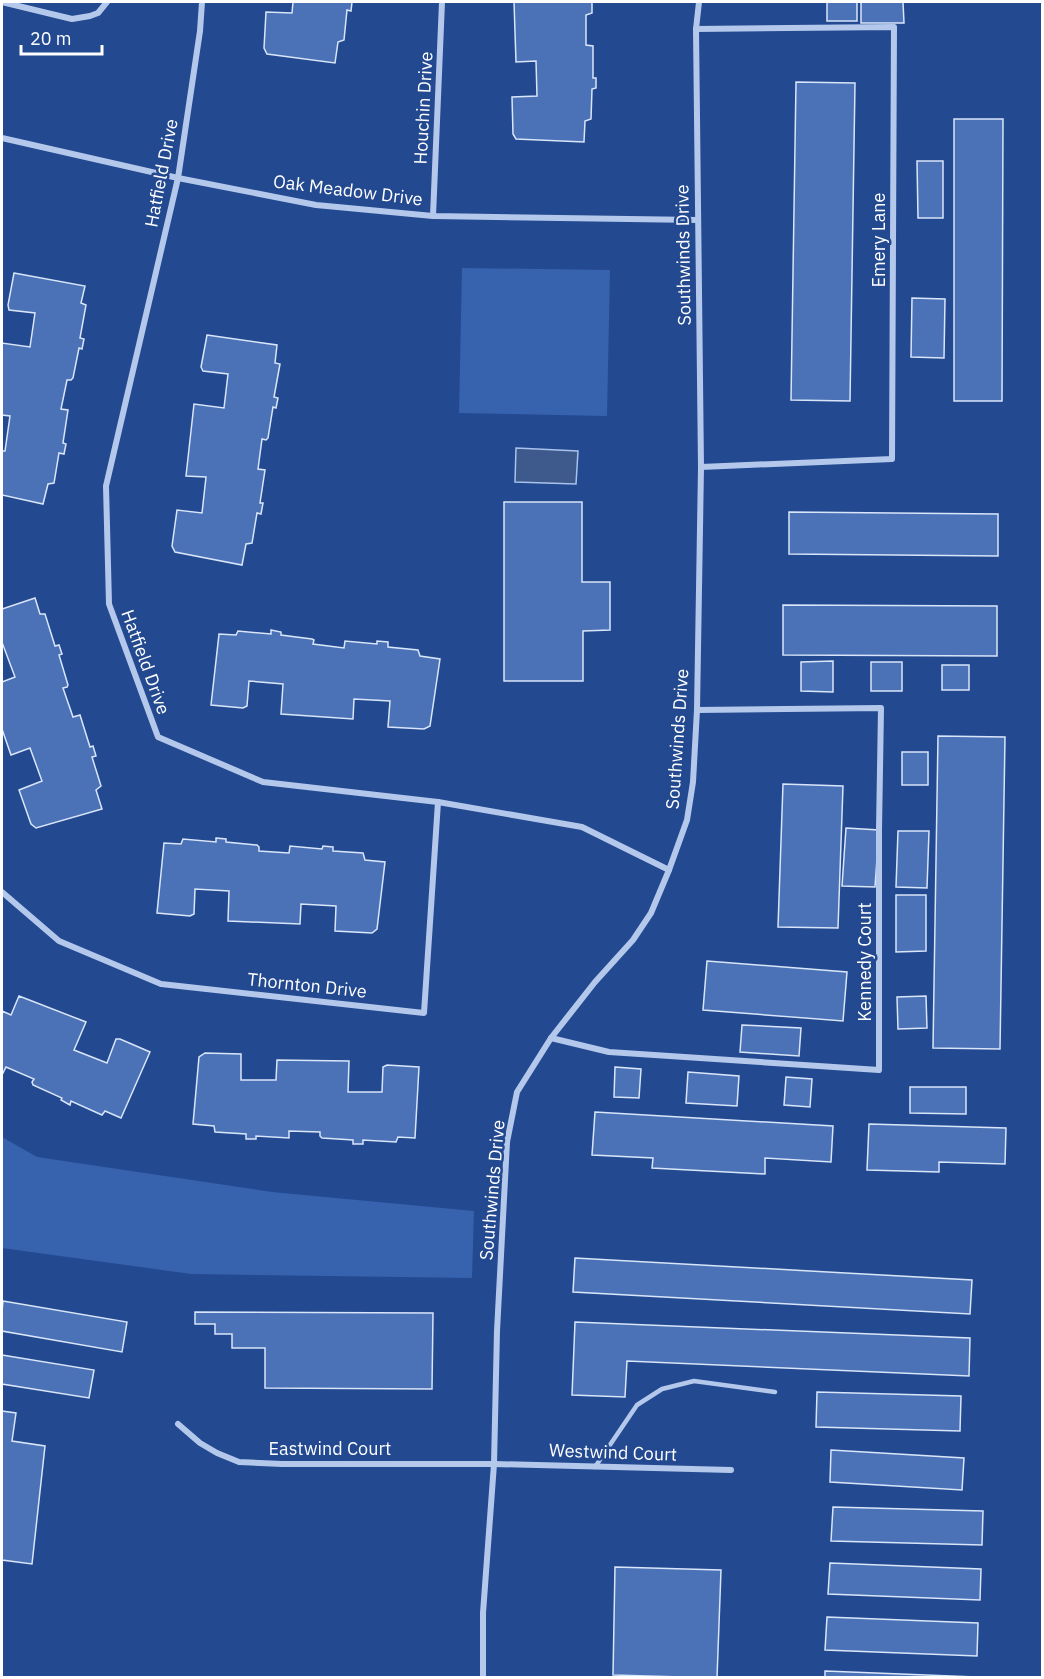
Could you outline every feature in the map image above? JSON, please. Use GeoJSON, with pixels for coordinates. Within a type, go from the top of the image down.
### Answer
{"type":"FeatureCollection","features":[{"type":"Feature","properties":{"kind":"street"},"geometry":{"type":"LineString","coordinates":[[2,2],[72,19],[98,13],[107,2]]}},
{"type":"Feature","properties":{"kind":"street","name":"Hatfield Drive"},"geometry":{"type":"LineString","coordinates":[[202,2],[200,31],[178,178],[106,486],[109,604],[158,737],[263,782],[438,802],[582,827],[669,870]]}},
{"type":"Feature","properties":{"kind":"street","name":"Houchin Drive"},"geometry":{"type":"LineString","coordinates":[[433,216],[442,2]]}},
{"type":"Feature","properties":{"kind":"street","name":"Southwinds Drive"},"geometry":{"type":"LineString","coordinates":[[483,1677],[483,1613],[494,1464],[497,1331],[507,1142],[517,1092],[551,1038],[595,982],[633,940],[651,913],[687,820],[693,782],[697,710],[701,467],[696,29],[699,2]]}},
{"type":"Feature","properties":{"kind":"street","name":"Emery Lane"},"geometry":{"type":"LineString","coordinates":[[696,29],[894,27],[892,459],[701,467]]}},
{"type":"Feature","properties":{"kind":"street","name":"Oak Meadow Drive"},"geometry":{"type":"LineString","coordinates":[[2,138],[178,178],[316,205],[433,216],[697,220]]}},
{"type":"Feature","properties":{"kind":"street","name":"Kennedy Court"},"geometry":{"type":"LineString","coordinates":[[551,1038],[609,1052],[879,1070],[881,708],[697,710]]}},
{"type":"Feature","properties":{"kind":"street","name":"Thornton Drive"},"geometry":{"type":"LineString","coordinates":[[2,892],[59,941],[161,984],[424,1013],[438,802]]}},
{"type":"Feature","properties":{"kind":"street","name":"Eastwind Court"},"geometry":{"type":"LineString","coordinates":[[178,1424],[200,1443],[239,1462],[494,1464]]}},
{"type":"Feature","properties":{"kind":"street","name":"Westwind Court"},"geometry":{"type":"LineString","coordinates":[[494,1464],[730,1470]]}},
{"type":"Feature","properties":{"kind":"lane"},"geometry":{"type":"LineString","coordinates":[[595,1467],[637,1406],[662,1389],[694,1381],[776,1392]]}},
{"type":"Feature","properties":{"kind":"shaded area"},"geometry":{"type":"Polygon","coordinates":[[[462,268],[610,270],[607,416],[459,413],[462,268]]]}},
{"type":"Feature","properties":{"kind":"shaded area"},"geometry":{"type":"Polygon","coordinates":[[[516,448],[578,451],[576,484],[515,482],[516,448]]]}},
{"type":"Feature","properties":{"kind":"shaded area"},"geometry":{"type":"Polygon","coordinates":[[[2,1137],[37,1157],[272,1192],[474,1211],[472,1278],[191,1274],[2,1248],[2,1137]]]}},
{"type":"Feature","properties":{"kind":"building"},"geometry":{"type":"Polygon","coordinates":[[[293,2],[352,2],[351,11],[347,10],[344,40],[338,42],[335,63],[267,54],[264,48],[266,12],[292,13],[293,2]]]}},
{"type":"Feature","properties":{"kind":"building"},"geometry":{"type":"Polygon","coordinates":[[[514,2],[592,2],[592,13],[586,15],[586,45],[593,46],[593,78],[596,78],[596,88],[592,89],[591,119],[585,121],[584,142],[516,139],[513,134],[512,97],[537,96],[536,61],[516,62],[514,2]]]}},
{"type":"Feature","properties":{"kind":"building"},"geometry":{"type":"Polygon","coordinates":[[[827,2],[857,2],[857,21],[827,21],[827,2]]]}},
{"type":"Feature","properties":{"kind":"building"},"geometry":{"type":"Polygon","coordinates":[[[861,2],[903,2],[904,23],[861,23],[861,2]]]}},
{"type":"Feature","properties":{"kind":"building"},"geometry":{"type":"Polygon","coordinates":[[[796,82],[855,83],[850,401],[791,400],[796,82]]]}},
{"type":"Feature","properties":{"kind":"building"},"geometry":{"type":"Polygon","coordinates":[[[954,119],[1003,119],[1002,401],[954,401],[954,119]]]}},
{"type":"Feature","properties":{"kind":"building"},"geometry":{"type":"Polygon","coordinates":[[[917,161],[943,161],[943,218],[918,218],[917,161]]]}},
{"type":"Feature","properties":{"kind":"building"},"geometry":{"type":"Polygon","coordinates":[[[14,273],[85,286],[81,303],[86,305],[80,338],[84,339],[82,349],[79,348],[73,378],[67,380],[61,409],[68,410],[63,443],[66,444],[64,454],[59,453],[54,483],[48,484],[43,504],[2,495],[2,451],[5,451],[10,416],[2,415],[2,343],[30,347],[35,313],[9,310],[14,273]]]}},
{"type":"Feature","properties":{"kind":"building"},"geometry":{"type":"Polygon","coordinates":[[[912,298],[945,299],[944,358],[911,357],[912,298]]]}},
{"type":"Feature","properties":{"kind":"building"},"geometry":{"type":"Polygon","coordinates":[[[207,335],[277,345],[275,363],[280,364],[274,397],[278,398],[276,408],[273,407],[268,438],[262,439],[258,469],[265,470],[260,503],[263,503],[261,514],[257,513],[252,543],[246,544],[242,565],[175,552],[172,546],[177,510],[202,513],[206,477],[186,476],[194,404],[224,408],[228,374],[203,371],[201,367],[207,335]]]}},
{"type":"Feature","properties":{"kind":"building"},"geometry":{"type":"Polygon","coordinates":[[[504,502],[582,502],[582,582],[610,582],[610,630],[583,631],[583,681],[504,681],[504,502]]]}},
{"type":"Feature","properties":{"kind":"building"},"geometry":{"type":"Polygon","coordinates":[[[789,512],[998,514],[998,556],[789,554],[789,512]]]}},
{"type":"Feature","properties":{"kind":"building"},"geometry":{"type":"Polygon","coordinates":[[[35,598],[40,614],[45,614],[55,646],[59,645],[62,654],[59,655],[68,685],[63,688],[73,717],[80,715],[90,747],[93,746],[96,756],[92,757],[101,786],[96,790],[102,809],[36,828],[31,824],[19,790],[42,781],[30,748],[11,755],[2,729],[2,682],[15,677],[2,646],[2,609],[35,598]]]}},
{"type":"Feature","properties":{"kind":"building"},"geometry":{"type":"Polygon","coordinates":[[[783,605],[997,606],[997,656],[783,655],[783,605]]]}},
{"type":"Feature","properties":{"kind":"building"},"geometry":{"type":"Polygon","coordinates":[[[271,630],[281,632],[281,635],[312,639],[313,644],[344,648],[345,641],[377,644],[377,641],[388,642],[388,647],[418,650],[420,656],[440,659],[430,726],[424,729],[388,727],[390,701],[354,699],[353,719],[281,714],[283,684],[249,681],[247,706],[243,708],[211,705],[219,634],[236,635],[238,631],[271,634],[271,630]]]}},
{"type":"Feature","properties":{"kind":"building"},"geometry":{"type":"Polygon","coordinates":[[[833,661],[833,692],[801,691],[801,662],[833,661]]]}},
{"type":"Feature","properties":{"kind":"building"},"geometry":{"type":"Polygon","coordinates":[[[871,662],[902,662],[902,691],[871,691],[871,662]]]}},
{"type":"Feature","properties":{"kind":"building"},"geometry":{"type":"Polygon","coordinates":[[[942,665],[969,665],[969,690],[942,690],[942,665]]]}},
{"type":"Feature","properties":{"kind":"building"},"geometry":{"type":"Polygon","coordinates":[[[938,736],[1005,737],[1000,1049],[933,1048],[938,736]]]}},
{"type":"Feature","properties":{"kind":"building"},"geometry":{"type":"Polygon","coordinates":[[[902,752],[928,752],[928,785],[902,785],[902,752]]]}},
{"type":"Feature","properties":{"kind":"building"},"geometry":{"type":"Polygon","coordinates":[[[783,784],[843,786],[838,928],[778,927],[783,784]]]}},
{"type":"Feature","properties":{"kind":"building"},"geometry":{"type":"Polygon","coordinates":[[[846,828],[879,830],[875,887],[842,886],[846,828]]]}},
{"type":"Feature","properties":{"kind":"building"},"geometry":{"type":"Polygon","coordinates":[[[898,831],[929,831],[927,888],[896,887],[898,831]]]}},
{"type":"Feature","properties":{"kind":"building"},"geometry":{"type":"Polygon","coordinates":[[[216,838],[226,839],[226,842],[257,845],[259,851],[289,853],[290,846],[322,849],[323,846],[333,847],[333,851],[363,853],[365,860],[385,862],[377,929],[372,933],[335,931],[336,906],[301,904],[300,924],[228,921],[229,891],[195,889],[194,914],[190,916],[157,913],[164,843],[181,844],[183,839],[216,842],[216,838]]]}},
{"type":"Feature","properties":{"kind":"building"},"geometry":{"type":"Polygon","coordinates":[[[896,895],[926,895],[926,951],[896,952],[896,895]]]}},
{"type":"Feature","properties":{"kind":"building"},"geometry":{"type":"Polygon","coordinates":[[[707,961],[847,972],[843,1021],[703,1010],[707,961]]]}},
{"type":"Feature","properties":{"kind":"building"},"geometry":{"type":"Polygon","coordinates":[[[19,996],[86,1022],[74,1050],[107,1063],[116,1039],[120,1039],[150,1052],[121,1118],[105,1111],[102,1115],[71,1101],[70,1105],[61,1100],[62,1098],[33,1085],[34,1079],[6,1067],[2,1072],[2,1011],[11,1015],[19,996]]]}},
{"type":"Feature","properties":{"kind":"building"},"geometry":{"type":"Polygon","coordinates":[[[926,996],[927,1028],[898,1029],[897,997],[926,996]]]}},
{"type":"Feature","properties":{"kind":"building"},"geometry":{"type":"Polygon","coordinates":[[[742,1025],[801,1028],[799,1056],[740,1052],[742,1025]]]}},
{"type":"Feature","properties":{"kind":"building"},"geometry":{"type":"Polygon","coordinates":[[[205,1053],[241,1054],[241,1080],[276,1080],[277,1060],[349,1061],[348,1092],[382,1092],[383,1067],[387,1065],[419,1067],[415,1138],[398,1137],[396,1142],[363,1140],[363,1144],[353,1144],[353,1140],[322,1138],[320,1132],[289,1131],[289,1138],[256,1136],[256,1139],[246,1139],[246,1134],[215,1132],[214,1126],[193,1124],[199,1057],[205,1053]]]}},
{"type":"Feature","properties":{"kind":"building"},"geometry":{"type":"Polygon","coordinates":[[[615,1067],[641,1069],[639,1098],[614,1097],[615,1067]]]}},
{"type":"Feature","properties":{"kind":"building"},"geometry":{"type":"Polygon","coordinates":[[[688,1072],[739,1076],[737,1106],[686,1103],[688,1072]]]}},
{"type":"Feature","properties":{"kind":"building"},"geometry":{"type":"Polygon","coordinates":[[[786,1077],[812,1079],[810,1107],[784,1105],[786,1077]]]}},
{"type":"Feature","properties":{"kind":"building"},"geometry":{"type":"Polygon","coordinates":[[[910,1087],[966,1087],[966,1114],[910,1113],[910,1087]]]}},
{"type":"Feature","properties":{"kind":"building"},"geometry":{"type":"Polygon","coordinates":[[[595,1112],[833,1126],[831,1162],[765,1158],[765,1174],[652,1168],[653,1158],[592,1155],[595,1112]]]}},
{"type":"Feature","properties":{"kind":"building"},"geometry":{"type":"Polygon","coordinates":[[[869,1124],[1006,1128],[1005,1164],[939,1162],[939,1172],[867,1170],[869,1124]]]}},
{"type":"Feature","properties":{"kind":"building"},"geometry":{"type":"Polygon","coordinates":[[[575,1258],[972,1280],[970,1314],[573,1292],[575,1258]]]}},
{"type":"Feature","properties":{"kind":"building"},"geometry":{"type":"Polygon","coordinates":[[[3,1301],[127,1322],[122,1352],[2,1331],[3,1301]]]}},
{"type":"Feature","properties":{"kind":"building"},"geometry":{"type":"Polygon","coordinates":[[[195,1312],[433,1313],[432,1389],[265,1388],[265,1348],[232,1348],[232,1334],[215,1334],[215,1324],[195,1324],[195,1312]]]}},
{"type":"Feature","properties":{"kind":"building"},"geometry":{"type":"Polygon","coordinates":[[[575,1322],[970,1338],[969,1376],[627,1361],[625,1397],[572,1395],[575,1322]]]}},
{"type":"Feature","properties":{"kind":"building"},"geometry":{"type":"Polygon","coordinates":[[[2,1355],[94,1370],[89,1398],[2,1384],[2,1355]]]}},
{"type":"Feature","properties":{"kind":"building"},"geometry":{"type":"Polygon","coordinates":[[[817,1392],[961,1396],[960,1431],[816,1427],[817,1392]]]}},
{"type":"Feature","properties":{"kind":"building"},"geometry":{"type":"Polygon","coordinates":[[[2,1411],[16,1413],[12,1441],[45,1446],[32,1564],[2,1560],[2,1411]]]}},
{"type":"Feature","properties":{"kind":"building"},"geometry":{"type":"Polygon","coordinates":[[[831,1450],[964,1458],[962,1490],[830,1482],[831,1450]]]}},
{"type":"Feature","properties":{"kind":"building"},"geometry":{"type":"Polygon","coordinates":[[[833,1507],[983,1511],[982,1545],[831,1541],[833,1507]]]}},
{"type":"Feature","properties":{"kind":"building"},"geometry":{"type":"Polygon","coordinates":[[[830,1563],[981,1569],[980,1600],[828,1594],[830,1563]]]}},
{"type":"Feature","properties":{"kind":"building"},"geometry":{"type":"Polygon","coordinates":[[[615,1567],[721,1570],[717,1678],[613,1675],[615,1567]]]}},
{"type":"Feature","properties":{"kind":"building"},"geometry":{"type":"Polygon","coordinates":[[[827,1617],[978,1623],[977,1656],[825,1650],[827,1617]]]}},
{"type":"Feature","properties":{"kind":"building"},"geometry":{"type":"Polygon","coordinates":[[[825,1671],[976,1677],[976,1678],[825,1678],[825,1671]]]}}]}
